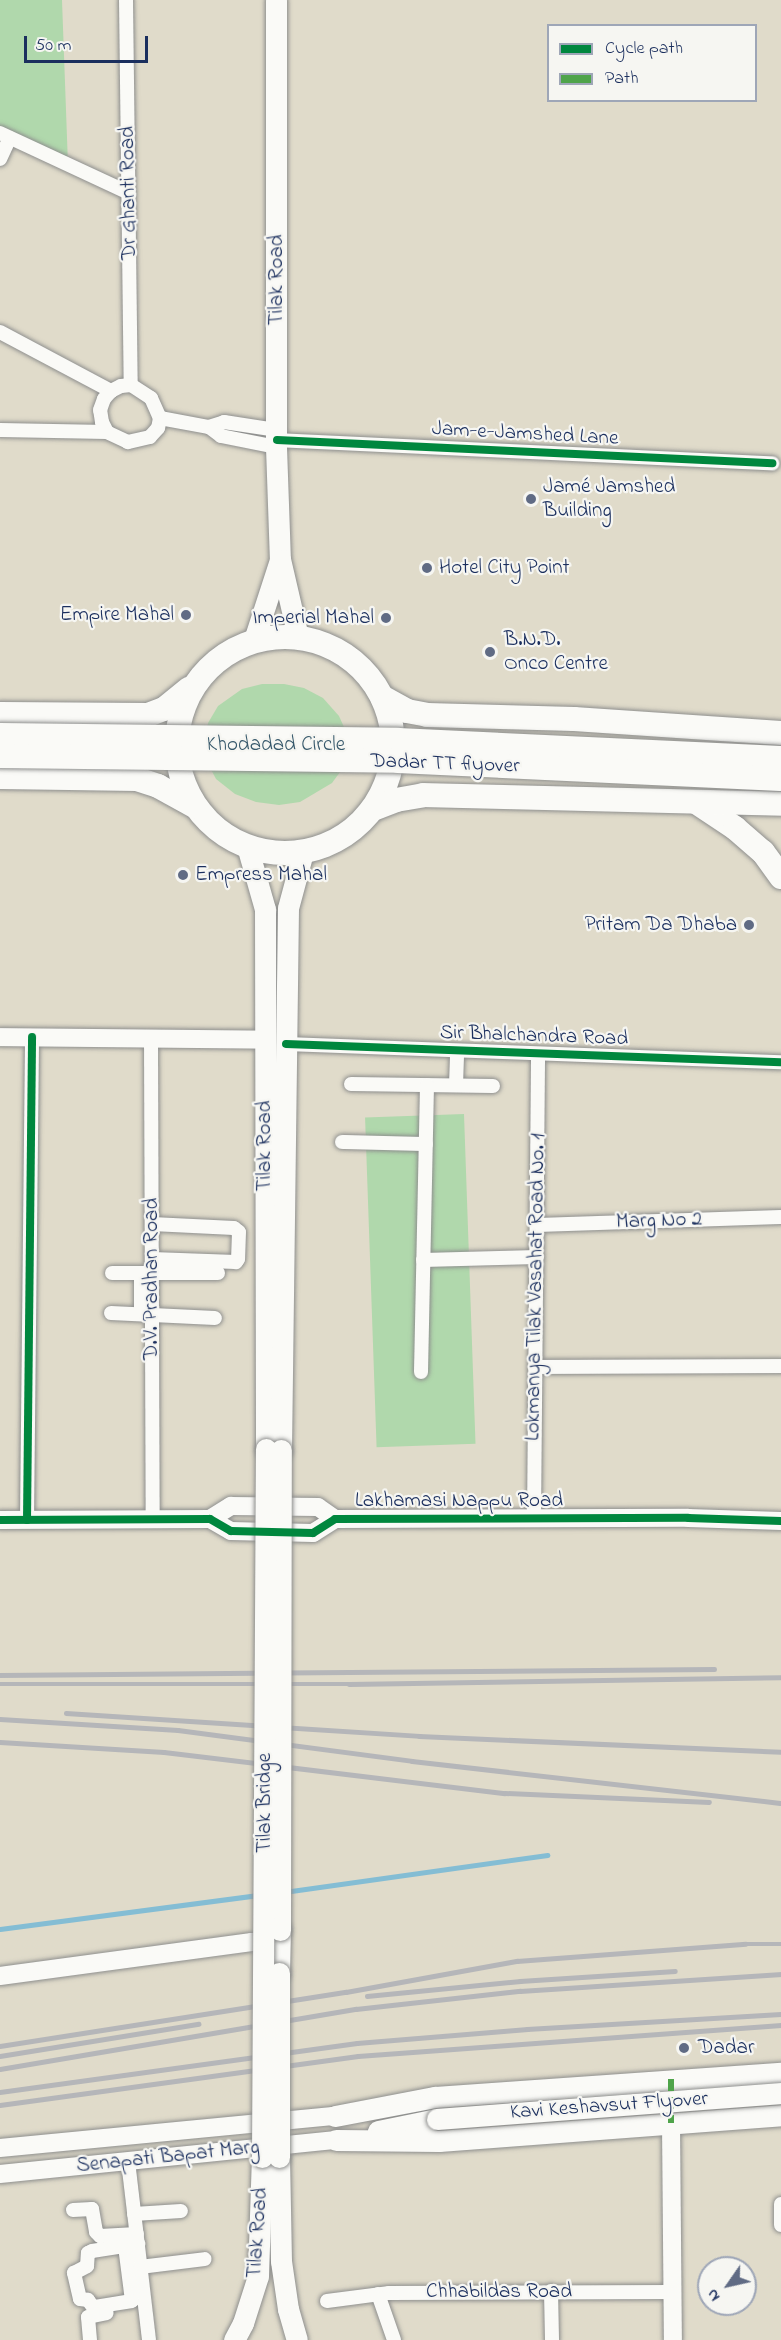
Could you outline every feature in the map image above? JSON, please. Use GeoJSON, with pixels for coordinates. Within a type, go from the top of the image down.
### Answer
{"type":"FeatureCollection","features":[{"type":"Feature","properties":{"kind":"highway"},"geometry":{"type":"LineString","coordinates":[[0,714],[148,715],[164,709],[193,686],[220,657],[254,640],[276,636],[298,637],[332,647],[361,668],[382,697],[391,725],[393,754],[386,783],[373,809],[354,829],[330,844],[303,852],[275,853],[246,846],[218,830],[196,807],[158,786],[137,779],[0,777]]}},
{"type":"Feature","properties":{"kind":"highway"},"geometry":{"type":"LineString","coordinates":[[193,686],[180,715],[176,747],[182,778],[196,807]]}},
{"type":"Feature","properties":{"kind":"highway"},"geometry":{"type":"LineString","coordinates":[[382,697],[407,711],[427,715],[574,719],[781,733]]}},
{"type":"Feature","properties":{"kind":"highway"},"geometry":{"type":"LineString","coordinates":[[574,719],[579,799]]}},
{"type":"Feature","properties":{"kind":"highway","name":"Dadar TT flyover"},"geometry":{"type":"LineString","coordinates":[[0,735],[398,740],[781,758]]}},
{"type":"Feature","properties":{"kind":"highway","name":"Dadar TT flyover"},"geometry":{"type":"LineString","coordinates":[[0,756],[398,761],[781,779]]}},
{"type":"Feature","properties":{"kind":"highway"},"geometry":{"type":"LineString","coordinates":[[373,809],[396,800],[423,795],[781,804]]}},
{"type":"Feature","properties":{"kind":"highway"},"geometry":{"type":"LineString","coordinates":[[696,802],[735,828],[763,852],[781,877]]}},
{"type":"Feature","properties":{"kind":"main road","name":"Tilak Road"},"geometry":{"type":"LineString","coordinates":[[276,0],[277,439],[280,559],[298,637]]}},
{"type":"Feature","properties":{"kind":"main road","name":"Tilak Road"},"geometry":{"type":"LineString","coordinates":[[254,640],[280,559]]}},
{"type":"Feature","properties":{"kind":"main road","name":"Tilak Road"},"geometry":{"type":"LineString","coordinates":[[246,846],[265,909],[265,1040],[274,1449]]}},
{"type":"Feature","properties":{"kind":"main road","name":"Tilak Road"},"geometry":{"type":"LineString","coordinates":[[274,1449],[288,908],[303,852]]}},
{"type":"Feature","properties":{"kind":"main road","name":"Tilak Bridge"},"geometry":{"type":"LineString","coordinates":[[271,2157],[274,1449]]}},
{"type":"Feature","properties":{"kind":"main road"},"geometry":{"type":"LineString","coordinates":[[335,2116],[435,2097],[781,2073]]}},
{"type":"Feature","properties":{"kind":"main road","name":"Kavi Keshavsut Flyover"},"geometry":{"type":"LineString","coordinates":[[335,2116],[437,2119],[781,2093]]}},
{"type":"Feature","properties":{"kind":"main road"},"geometry":{"type":"LineString","coordinates":[[336,2140],[439,2141],[781,2115]]}},
{"type":"Feature","properties":{"kind":"main road","name":"Kavi Keshavsut Flyover"},"geometry":{"type":"LineString","coordinates":[[336,2140],[437,2119]]}},
{"type":"Feature","properties":{"kind":"main road","name":"Tilak Road"},"geometry":{"type":"LineString","coordinates":[[234,2340],[243,2323],[258,2276],[271,2157]]}},
{"type":"Feature","properties":{"kind":"main road","name":"Tilak Road"},"geometry":{"type":"LineString","coordinates":[[271,2157],[281,2260],[288,2309],[297,2340]]}},
{"type":"Feature","properties":{"kind":"street","name":"Dr Ghanti Road"},"geometry":{"type":"LineString","coordinates":[[126,0],[131,385]]}},
{"type":"Feature","properties":{"kind":"street"},"geometry":{"type":"LineString","coordinates":[[0,159],[5,136],[129,193]]}},
{"type":"Feature","properties":{"kind":"street"},"geometry":{"type":"LineString","coordinates":[[0,332],[111,391]]}},
{"type":"Feature","properties":{"kind":"street"},"geometry":{"type":"LineString","coordinates":[[131,385],[151,398],[160,418],[158,428],[150,437],[140,441],[117,439],[107,432],[100,411],[104,399],[111,391],[121,386],[131,385]]}},
{"type":"Feature","properties":{"kind":"street","name":"Jam-e-Jamshed Lane"},"geometry":{"type":"LineString","coordinates":[[160,418],[209,427],[224,422],[277,439],[772,463]]}},
{"type":"Feature","properties":{"kind":"street"},"geometry":{"type":"LineString","coordinates":[[0,430],[107,432]]}},
{"type":"Feature","properties":{"kind":"street"},"geometry":{"type":"LineString","coordinates":[[0,1037],[265,1040]]}},
{"type":"Feature","properties":{"kind":"street"},"geometry":{"type":"LineString","coordinates":[[27,1520],[32,1037]]}},
{"type":"Feature","properties":{"kind":"street","name":"D.V. Pradhan Road"},"geometry":{"type":"LineString","coordinates":[[151,1039],[152,1224],[147,1315],[153,1520]]}},
{"type":"Feature","properties":{"kind":"street","name":"Sir Bhalchandra Road"},"geometry":{"type":"LineString","coordinates":[[286,1044],[538,1055],[781,1062]]}},
{"type":"Feature","properties":{"kind":"street"},"geometry":{"type":"LineString","coordinates":[[456,1085],[457,1052]]}},
{"type":"Feature","properties":{"kind":"street","name":"Lokmanya Tilak Vasahat Road No. 1"},"geometry":{"type":"LineString","coordinates":[[534,1519],[538,1055]]}},
{"type":"Feature","properties":{"kind":"street"},"geometry":{"type":"LineString","coordinates":[[351,1084],[493,1086]]}},
{"type":"Feature","properties":{"kind":"street"},"geometry":{"type":"LineString","coordinates":[[421,1372],[427,1085]]}},
{"type":"Feature","properties":{"kind":"street"},"geometry":{"type":"LineString","coordinates":[[342,1142],[426,1143]]}},
{"type":"Feature","properties":{"kind":"street","name":"Marg No 2"},"geometry":{"type":"LineString","coordinates":[[537,1225],[781,1216]]}},
{"type":"Feature","properties":{"kind":"street"},"geometry":{"type":"LineString","coordinates":[[112,1273],[236,1262],[238,1259],[239,1232],[234,1227],[152,1224]]}},
{"type":"Feature","properties":{"kind":"street"},"geometry":{"type":"LineString","coordinates":[[423,1260],[537,1257]]}},
{"type":"Feature","properties":{"kind":"street"},"geometry":{"type":"LineString","coordinates":[[148,1268],[218,1273]]}},
{"type":"Feature","properties":{"kind":"street"},"geometry":{"type":"LineString","coordinates":[[111,1313],[214,1318]]}},
{"type":"Feature","properties":{"kind":"street"},"geometry":{"type":"LineString","coordinates":[[535,1367],[781,1366]]}},
{"type":"Feature","properties":{"kind":"street"},"geometry":{"type":"LineString","coordinates":[[210,1519],[231,1506],[318,1507],[335,1519]]}},
{"type":"Feature","properties":{"kind":"street","name":"Lakhamasi Nappu Road"},"geometry":{"type":"LineString","coordinates":[[0,1520],[210,1519],[231,1531],[313,1533],[335,1519],[688,1518],[781,1521]]}},
{"type":"Feature","properties":{"kind":"street"},"geometry":{"type":"LineString","coordinates":[[0,1976],[272,1943]]}},
{"type":"Feature","properties":{"kind":"street"},"geometry":{"type":"LineString","coordinates":[[671,2079],[673,2340]]}},
{"type":"Feature","properties":{"kind":"street","name":"Senapati Bapat Marg"},"geometry":{"type":"LineString","coordinates":[[0,2148],[335,2116]]}},
{"type":"Feature","properties":{"kind":"street","name":"Senapati Bapat Marg"},"geometry":{"type":"LineString","coordinates":[[0,2174],[336,2140]]}},
{"type":"Feature","properties":{"kind":"street"},"geometry":{"type":"LineString","coordinates":[[128,2161],[134,2214],[132,2301],[93,2307],[88,2300],[80,2299],[74,2273],[87,2266],[88,2253],[133,2241]]}},
{"type":"Feature","properties":{"kind":"street"},"geometry":{"type":"LineString","coordinates":[[781,2204],[781,2226]]}},
{"type":"Feature","properties":{"kind":"street"},"geometry":{"type":"LineString","coordinates":[[73,2210],[92,2209],[96,2232],[100,2236],[133,2241]]}},
{"type":"Feature","properties":{"kind":"street"},"geometry":{"type":"LineString","coordinates":[[134,2214],[181,2211]]}},
{"type":"Feature","properties":{"kind":"street"},"geometry":{"type":"LineString","coordinates":[[133,2241],[140,2267],[149,2340]]}},
{"type":"Feature","properties":{"kind":"street"},"geometry":{"type":"LineString","coordinates":[[140,2267],[205,2259]]}},
{"type":"Feature","properties":{"kind":"street"},"geometry":{"type":"LineString","coordinates":[[551,2291],[552,2340]]}},
{"type":"Feature","properties":{"kind":"street","name":"Chhabildas Road"},"geometry":{"type":"LineString","coordinates":[[327,2301],[378,2294],[551,2291],[672,2292]]}},
{"type":"Feature","properties":{"kind":"street"},"geometry":{"type":"LineString","coordinates":[[378,2294],[393,2340]]}},
{"type":"Feature","properties":{"kind":"street"},"geometry":{"type":"LineString","coordinates":[[90,2340],[86,2320],[90,2316],[133,2310]]}},
{"type":"Feature","properties":{"kind":"green space"},"geometry":{"type":"Polygon","coordinates":[[[0,0],[62,0],[68,165],[0,134],[0,0]]]}},
{"type":"Feature","properties":{"kind":"green space","name":"Khodadad Circle"},"geometry":{"type":"Polygon","coordinates":[[[262,684],[284,684],[304,688],[323,698],[339,716],[348,736],[343,768],[332,783],[300,802],[279,805],[256,802],[235,794],[216,779],[207,762],[204,744],[208,723],[218,706],[242,689],[262,684]]]}},
{"type":"Feature","properties":{"kind":"green space"},"geometry":{"type":"Polygon","coordinates":[[[464,1114],[476,1444],[377,1447],[365,1117],[464,1114]]]}},
{"type":"Feature","properties":{"kind":"waterway"},"geometry":{"type":"LineString","coordinates":[[284,1892],[547,1855]]}},
{"type":"Feature","properties":{"kind":"waterway"},"geometry":{"type":"LineString","coordinates":[[0,1929],[260,1895]]}},
{"type":"Feature","properties":{"kind":"railway"},"geometry":{"type":"LineString","coordinates":[[0,1675],[714,1669]]}},
{"type":"Feature","properties":{"kind":"railway"},"geometry":{"type":"LineString","coordinates":[[0,1684],[349,1684],[781,1677]]}},
{"type":"Feature","properties":{"kind":"railway"},"geometry":{"type":"LineString","coordinates":[[66,1713],[419,1736],[781,1752]]}},
{"type":"Feature","properties":{"kind":"railway"},"geometry":{"type":"LineString","coordinates":[[0,1719],[178,1730],[412,1761],[780,1803]]}},
{"type":"Feature","properties":{"kind":"railway"},"geometry":{"type":"LineString","coordinates":[[0,1742],[164,1752],[505,1793],[709,1802]]}},
{"type":"Feature","properties":{"kind":"railway"},"geometry":{"type":"LineString","coordinates":[[0,2046],[346,1992],[517,1961],[745,1944],[781,1944]]}},
{"type":"Feature","properties":{"kind":"railway"},"geometry":{"type":"LineString","coordinates":[[367,1996],[520,1981],[675,1971]]}},
{"type":"Feature","properties":{"kind":"railway"},"geometry":{"type":"LineString","coordinates":[[0,2069],[356,2009],[520,1991],[781,1974]]}},
{"type":"Feature","properties":{"kind":"railway"},"geometry":{"type":"LineString","coordinates":[[0,2092],[357,2043],[527,2029],[781,2014]]}},
{"type":"Feature","properties":{"kind":"railway"},"geometry":{"type":"LineString","coordinates":[[0,2056],[198,2024]]}},
{"type":"Feature","properties":{"kind":"railway"},"geometry":{"type":"LineString","coordinates":[[0,2105],[358,2056],[781,2025]]}},
{"type":"Feature","properties":{"kind":"marked path"},"geometry":{"type":"LineString","coordinates":[[671,2079],[671,2123]]}},
{"type":"Feature","properties":{"kind":"cycle path"},"geometry":{"type":"LineString","coordinates":[[277,440],[772,463]]}},
{"type":"Feature","properties":{"kind":"cycle path"},"geometry":{"type":"LineString","coordinates":[[27,1520],[32,1037]]}},
{"type":"Feature","properties":{"kind":"cycle path"},"geometry":{"type":"LineString","coordinates":[[286,1044],[781,1062]]}},
{"type":"Feature","properties":{"kind":"cycle path"},"geometry":{"type":"LineString","coordinates":[[0,1520],[210,1519],[231,1531],[313,1533],[335,1519],[688,1518],[781,1521]]}},
{"type":"Feature","properties":{"kind":"place","name":"Jamé Jamshed Building"},"geometry":{"type":"Point","coordinates":[531,499]}},
{"type":"Feature","properties":{"kind":"place","name":"Hotel City Point"},"geometry":{"type":"Point","coordinates":[427,568]}},
{"type":"Feature","properties":{"kind":"place","name":"Empire Mahal"},"geometry":{"type":"Point","coordinates":[186,615]}},
{"type":"Feature","properties":{"kind":"place","name":"Imperial Mahal"},"geometry":{"type":"Point","coordinates":[386,618]}},
{"type":"Feature","properties":{"kind":"place","name":"B.N.D. Onco Centre"},"geometry":{"type":"Point","coordinates":[490,652]}},
{"type":"Feature","properties":{"kind":"place","name":"Empress Mahal"},"geometry":{"type":"Point","coordinates":[183,875]}},
{"type":"Feature","properties":{"kind":"place","name":"Pritam Da Dhaba"},"geometry":{"type":"Point","coordinates":[749,925]}},
{"type":"Feature","properties":{"kind":"place","name":"Dadar"},"geometry":{"type":"Point","coordinates":[684,2048]}}]}
